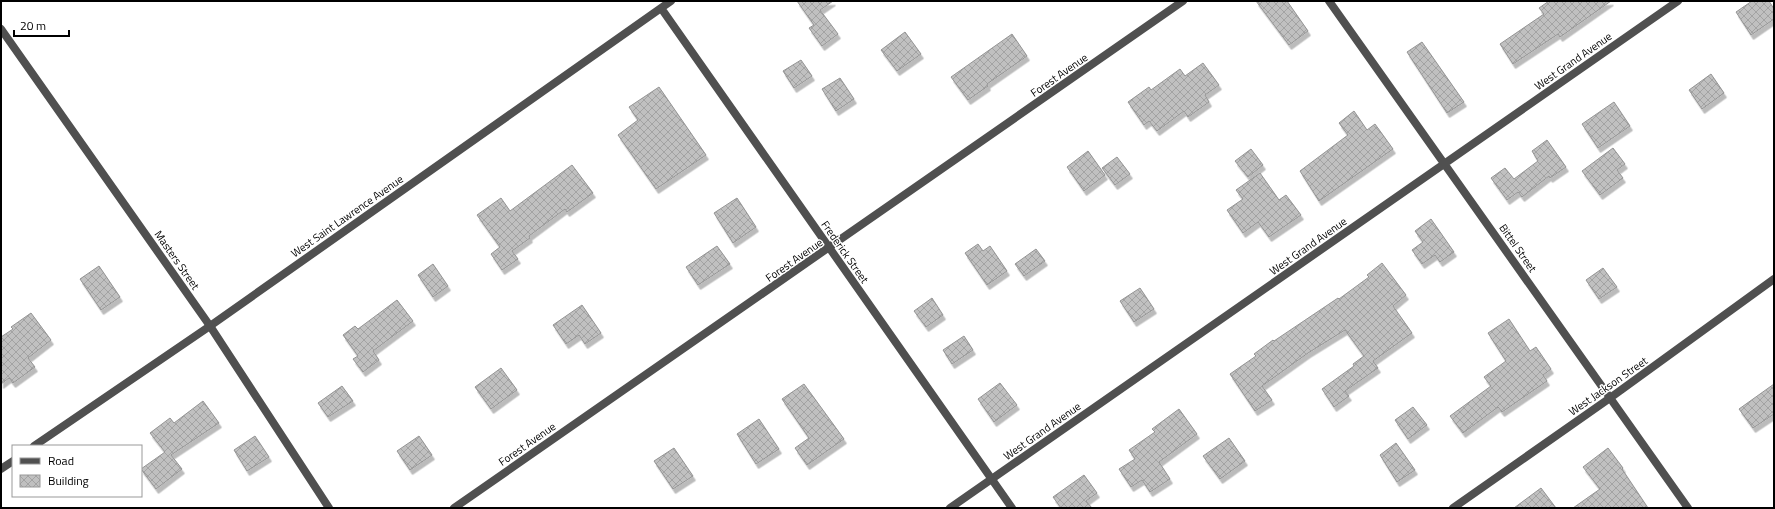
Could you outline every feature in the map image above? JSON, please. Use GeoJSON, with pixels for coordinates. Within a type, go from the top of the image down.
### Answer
{"type":"FeatureCollection","features":[{"type":"Feature","properties":{"kind":"street","name":"West Saint Lawrence Avenue"},"geometry":{"type":"LineString","coordinates":[[35,445],[210,326],[671,1]]}},
{"type":"Feature","properties":{"kind":"street","name":"Forest Avenue"},"geometry":{"type":"LineString","coordinates":[[454,508],[829,249],[1183,1]]}},
{"type":"Feature","properties":{"kind":"street","name":"Bittel Street"},"geometry":{"type":"LineString","coordinates":[[1329,1],[1688,508]]}},
{"type":"Feature","properties":{"kind":"street","name":"West Grand Avenue"},"geometry":{"type":"LineString","coordinates":[[950,508],[1678,1]]}},
{"type":"Feature","properties":{"kind":"street","name":"Frederick Street"},"geometry":{"type":"LineString","coordinates":[[661,8],[1012,508]]}},
{"type":"Feature","properties":{"kind":"street","name":"Masters Street"},"geometry":{"type":"LineString","coordinates":[[1,29],[210,326],[329,508]]}},
{"type":"Feature","properties":{"kind":"street","name":"West Jackson Street"},"geometry":{"type":"LineString","coordinates":[[1453,508],[1610,398],[1774,279]]}},
{"type":"Feature","properties":{"kind":"street"},"geometry":{"type":"LineString","coordinates":[[1,469],[12,462]]}},
{"type":"Feature","properties":{"kind":"building"},"geometry":{"type":"Polygon","coordinates":[[[797,1],[833,1],[820,10],[838,34],[822,46],[809,28],[814,25],[797,1]]]}},
{"type":"Feature","properties":{"kind":"building"},"geometry":{"type":"Polygon","coordinates":[[[1256,1],[1287,1],[1308,31],[1289,45],[1256,1]]]}},
{"type":"Feature","properties":{"kind":"building"},"geometry":{"type":"Polygon","coordinates":[[[1549,1],[1611,1],[1560,37],[1558,34],[1513,64],[1500,44],[1544,14],[1539,8],[1549,1]]]}},
{"type":"Feature","properties":{"kind":"building"},"geometry":{"type":"Polygon","coordinates":[[[1752,1],[1769,1],[1774,9],[1774,19],[1751,35],[1736,12],[1752,1]]]}},
{"type":"Feature","properties":{"kind":"building"},"geometry":{"type":"Polygon","coordinates":[[[905,32],[921,54],[897,71],[881,50],[905,32]]]}},
{"type":"Feature","properties":{"kind":"building"},"geometry":{"type":"Polygon","coordinates":[[[1012,34],[1027,56],[987,84],[988,86],[968,100],[951,77],[1012,34]]]}},
{"type":"Feature","properties":{"kind":"building"},"geometry":{"type":"Polygon","coordinates":[[[1422,42],[1464,102],[1447,113],[1407,52],[1422,42]]]}},
{"type":"Feature","properties":{"kind":"building"},"geometry":{"type":"Polygon","coordinates":[[[801,60],[812,76],[794,88],[783,71],[801,60]]]}},
{"type":"Feature","properties":{"kind":"building"},"geometry":{"type":"Polygon","coordinates":[[[1203,63],[1219,85],[1205,95],[1209,102],[1188,117],[1184,111],[1157,131],[1149,121],[1144,125],[1128,102],[1149,87],[1151,90],[1180,69],[1185,76],[1203,63]]]}},
{"type":"Feature","properties":{"kind":"building"},"geometry":{"type":"Polygon","coordinates":[[[1711,74],[1724,93],[1702,109],[1689,90],[1711,74]]]}},
{"type":"Feature","properties":{"kind":"building"},"geometry":{"type":"Polygon","coordinates":[[[840,78],[854,99],[836,111],[822,89],[840,78]]]}},
{"type":"Feature","properties":{"kind":"building"},"geometry":{"type":"Polygon","coordinates":[[[659,87],[706,155],[656,189],[618,135],[638,120],[629,107],[659,87]]]}},
{"type":"Feature","properties":{"kind":"building"},"geometry":{"type":"Polygon","coordinates":[[[1614,102],[1630,126],[1598,148],[1582,124],[1614,102]]]}},
{"type":"Feature","properties":{"kind":"building"},"geometry":{"type":"Polygon","coordinates":[[[1354,111],[1367,130],[1375,124],[1393,149],[1319,201],[1300,171],[1348,135],[1339,123],[1354,111]]]}},
{"type":"Feature","properties":{"kind":"building"},"geometry":{"type":"Polygon","coordinates":[[[1547,140],[1566,167],[1550,178],[1549,176],[1522,197],[1518,192],[1507,200],[1491,178],[1505,168],[1514,179],[1538,161],[1532,151],[1547,140]]]}},
{"type":"Feature","properties":{"kind":"building"},"geometry":{"type":"Polygon","coordinates":[[[1613,148],[1625,164],[1617,170],[1623,178],[1600,195],[1582,171],[1613,148]]]}},
{"type":"Feature","properties":{"kind":"building"},"geometry":{"type":"Polygon","coordinates":[[[1251,149],[1263,165],[1248,177],[1235,161],[1251,149]]]}},
{"type":"Feature","properties":{"kind":"building"},"geometry":{"type":"Polygon","coordinates":[[[1088,151],[1105,175],[1084,191],[1067,167],[1088,151]]]}},
{"type":"Feature","properties":{"kind":"building"},"geometry":{"type":"Polygon","coordinates":[[[1117,157],[1130,174],[1115,185],[1102,168],[1117,157]]]}},
{"type":"Feature","properties":{"kind":"building"},"geometry":{"type":"Polygon","coordinates":[[[572,165],[593,193],[567,212],[565,209],[529,236],[530,238],[512,251],[518,259],[502,270],[491,254],[500,247],[477,215],[501,198],[510,211],[572,165]]]}},
{"type":"Feature","properties":{"kind":"building"},"geometry":{"type":"Polygon","coordinates":[[[1260,173],[1279,200],[1286,195],[1301,215],[1269,237],[1258,222],[1243,233],[1227,210],[1243,199],[1236,190],[1260,173]]]}},
{"type":"Feature","properties":{"kind":"building"},"geometry":{"type":"Polygon","coordinates":[[[737,198],[756,227],[733,243],[714,213],[737,198]]]}},
{"type":"Feature","properties":{"kind":"building"},"geometry":{"type":"Polygon","coordinates":[[[1431,219],[1454,252],[1440,262],[1435,255],[1422,264],[1412,250],[1423,242],[1415,231],[1431,219]]]}},
{"type":"Feature","properties":{"kind":"building"},"geometry":{"type":"Polygon","coordinates":[[[978,244],[983,251],[990,246],[1007,271],[987,285],[965,253],[978,244]]]}},
{"type":"Feature","properties":{"kind":"building"},"geometry":{"type":"Polygon","coordinates":[[[717,246],[730,264],[698,285],[686,267],[717,246]]]}},
{"type":"Feature","properties":{"kind":"building"},"geometry":{"type":"Polygon","coordinates":[[[1036,249],[1045,261],[1024,276],[1015,264],[1036,249]]]}},
{"type":"Feature","properties":{"kind":"building"},"geometry":{"type":"Polygon","coordinates":[[[1382,263],[1406,295],[1393,306],[1412,333],[1373,361],[1378,368],[1345,391],[1349,396],[1334,407],[1322,389],[1354,366],[1353,364],[1364,356],[1345,330],[1308,353],[1262,386],[1272,400],[1255,411],[1230,374],[1256,356],[1254,354],[1273,340],[1274,341],[1338,298],[1339,299],[1369,277],[1367,275],[1382,263]]]}},
{"type":"Feature","properties":{"kind":"building"},"geometry":{"type":"Polygon","coordinates":[[[433,264],[448,286],[433,297],[418,275],[433,264]]]}},
{"type":"Feature","properties":{"kind":"building"},"geometry":{"type":"Polygon","coordinates":[[[99,266],[120,297],[101,310],[80,279],[99,266]]]}},
{"type":"Feature","properties":{"kind":"building"},"geometry":{"type":"Polygon","coordinates":[[[1603,268],[1617,287],[1599,299],[1586,280],[1603,268]]]}},
{"type":"Feature","properties":{"kind":"building"},"geometry":{"type":"Polygon","coordinates":[[[1140,288],[1154,309],[1134,322],[1120,301],[1140,288]]]}},
{"type":"Feature","properties":{"kind":"building"},"geometry":{"type":"Polygon","coordinates":[[[932,298],[943,315],[926,327],[914,311],[932,298]]]}},
{"type":"Feature","properties":{"kind":"building"},"geometry":{"type":"Polygon","coordinates":[[[397,300],[413,321],[373,351],[379,360],[363,372],[353,359],[358,356],[343,335],[355,326],[358,329],[397,300]]]}},
{"type":"Feature","properties":{"kind":"building"},"geometry":{"type":"Polygon","coordinates":[[[582,305],[601,333],[585,344],[579,335],[566,344],[553,325],[582,305]]]}},
{"type":"Feature","properties":{"kind":"building"},"geometry":{"type":"Polygon","coordinates":[[[31,313],[51,340],[28,358],[35,367],[13,383],[9,378],[1,384],[1,337],[13,329],[11,327],[31,313]]]}},
{"type":"Feature","properties":{"kind":"building"},"geometry":{"type":"Polygon","coordinates":[[[1509,319],[1530,351],[1536,347],[1551,369],[1543,375],[1547,381],[1502,412],[1498,407],[1463,433],[1450,416],[1491,386],[1484,377],[1506,361],[1488,333],[1509,319]]]}},
{"type":"Feature","properties":{"kind":"building"},"geometry":{"type":"Polygon","coordinates":[[[964,336],[973,350],[952,364],[943,350],[964,336]]]}},
{"type":"Feature","properties":{"kind":"building"},"geometry":{"type":"Polygon","coordinates":[[[501,368],[517,390],[491,409],[475,387],[501,368]]]}},
{"type":"Feature","properties":{"kind":"building"},"geometry":{"type":"Polygon","coordinates":[[[1000,383],[1017,405],[994,422],[978,399],[1000,383]]]}},
{"type":"Feature","properties":{"kind":"building"},"geometry":{"type":"Polygon","coordinates":[[[804,384],[844,439],[807,465],[795,448],[809,438],[782,399],[804,384]]]}},
{"type":"Feature","properties":{"kind":"building"},"geometry":{"type":"Polygon","coordinates":[[[1774,384],[1774,414],[1753,428],[1739,409],[1774,384]]]}},
{"type":"Feature","properties":{"kind":"building"},"geometry":{"type":"Polygon","coordinates":[[[342,386],[353,401],[328,417],[318,403],[342,386]]]}},
{"type":"Feature","properties":{"kind":"building"},"geometry":{"type":"Polygon","coordinates":[[[203,401],[219,423],[171,455],[182,469],[156,489],[142,468],[165,452],[150,433],[170,418],[174,423],[203,401]]]}},
{"type":"Feature","properties":{"kind":"building"},"geometry":{"type":"Polygon","coordinates":[[[1413,407],[1427,425],[1408,439],[1395,420],[1413,407]]]}},
{"type":"Feature","properties":{"kind":"building"},"geometry":{"type":"Polygon","coordinates":[[[1179,409],[1197,434],[1159,462],[1170,479],[1150,492],[1142,480],[1131,487],[1119,469],[1135,459],[1129,450],[1155,432],[1152,429],[1179,409]]]}},
{"type":"Feature","properties":{"kind":"building"},"geometry":{"type":"Polygon","coordinates":[[[759,419],[779,449],[756,464],[737,434],[759,419]]]}},
{"type":"Feature","properties":{"kind":"building"},"geometry":{"type":"Polygon","coordinates":[[[255,436],[269,457],[247,471],[234,450],[255,436]]]}},
{"type":"Feature","properties":{"kind":"building"},"geometry":{"type":"Polygon","coordinates":[[[419,436],[432,455],[410,470],[397,451],[419,436]]]}},
{"type":"Feature","properties":{"kind":"building"},"geometry":{"type":"Polygon","coordinates":[[[1229,438],[1245,461],[1220,479],[1203,456],[1229,438]]]}},
{"type":"Feature","properties":{"kind":"building"},"geometry":{"type":"Polygon","coordinates":[[[1396,443],[1415,470],[1397,482],[1380,455],[1396,443]]]}},
{"type":"Feature","properties":{"kind":"building"},"geometry":{"type":"Polygon","coordinates":[[[674,448],[693,476],[673,489],[654,461],[674,448]]]}},
{"type":"Feature","properties":{"kind":"building"},"geometry":{"type":"Polygon","coordinates":[[[1608,448],[1623,468],[1622,469],[1648,508],[1573,508],[1600,489],[1583,467],[1608,448]]]}},
{"type":"Feature","properties":{"kind":"building"},"geometry":{"type":"Polygon","coordinates":[[[1084,475],[1097,493],[1086,501],[1092,508],[1061,508],[1053,497],[1084,475]]]}},
{"type":"Feature","properties":{"kind":"building"},"geometry":{"type":"Polygon","coordinates":[[[1541,488],[1556,508],[1514,508],[1541,488]]]}}]}
